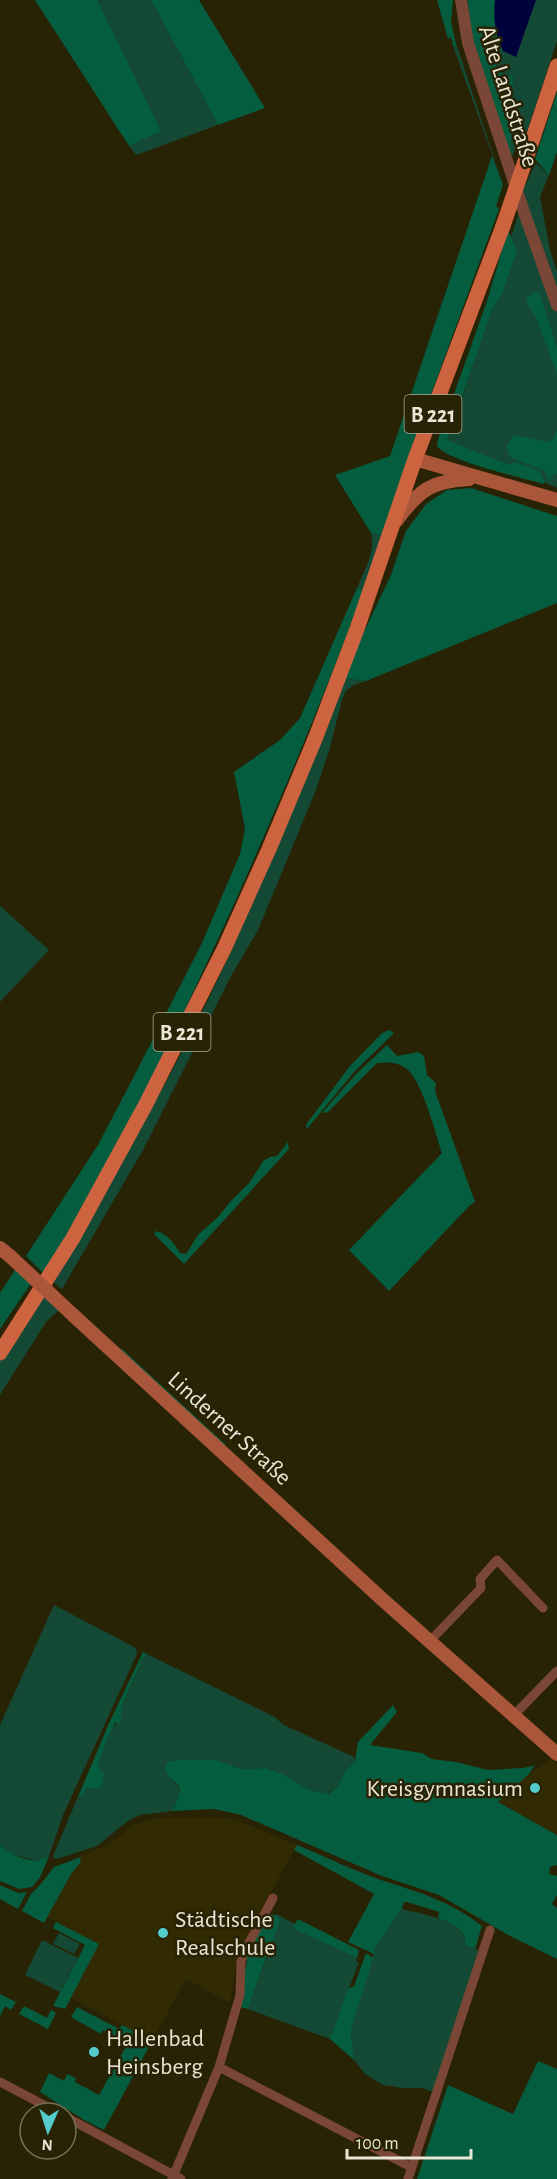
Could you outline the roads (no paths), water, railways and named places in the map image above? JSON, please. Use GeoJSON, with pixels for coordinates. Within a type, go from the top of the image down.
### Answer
{"type":"FeatureCollection","features":[{"type":"Feature","properties":{"kind":"main road","name":"B 221"},"geometry":{"type":"LineString","coordinates":[[0,1353],[73,1238],[146,1104],[224,949],[315,739],[357,629],[415,459],[503,226],[557,66]]}},
{"type":"Feature","properties":{"kind":"main road"},"geometry":{"type":"LineString","coordinates":[[415,459],[557,500]]}},
{"type":"Feature","properties":{"kind":"main road"},"geometry":{"type":"LineString","coordinates":[[392,526],[418,494],[434,484],[477,478]]}},
{"type":"Feature","properties":{"kind":"main road","name":"Linderner Straße"},"geometry":{"type":"LineString","coordinates":[[0,1248],[557,1754]]}},
{"type":"Feature","properties":{"kind":"street","name":"Alte Landstraße"},"geometry":{"type":"LineString","coordinates":[[461,0],[468,43],[557,305]]}},
{"type":"Feature","properties":{"kind":"street"},"geometry":{"type":"LineString","coordinates":[[430,1641],[481,1588],[480,1579],[497,1560],[543,1608]]}},
{"type":"Feature","properties":{"kind":"street"},"geometry":{"type":"LineString","coordinates":[[513,1716],[557,1671]]}},
{"type":"Feature","properties":{"kind":"street"},"geometry":{"type":"LineString","coordinates":[[78,2124],[176,2178],[219,2067],[240,1995],[241,1962],[244,1952],[273,1898]]}},
{"type":"Feature","properties":{"kind":"street"},"geometry":{"type":"LineString","coordinates":[[408,2179],[490,1930]]}},
{"type":"Feature","properties":{"kind":"street"},"geometry":{"type":"LineString","coordinates":[[219,2067],[411,2167]]}},
{"type":"Feature","properties":{"kind":"street"},"geometry":{"type":"LineString","coordinates":[[0,2082],[36,2101]]}},
{"type":"Feature","properties":{"kind":"place","name":"Kreisgymnasium"},"geometry":{"type":"Point","coordinates":[535,1788]}},
{"type":"Feature","properties":{"kind":"place","name":"Städtische Realschule"},"geometry":{"type":"Point","coordinates":[163,1933]}},
{"type":"Feature","properties":{"kind":"place","name":"Hallenbad Heinsberg"},"geometry":{"type":"Point","coordinates":[94,2052]}}]}
